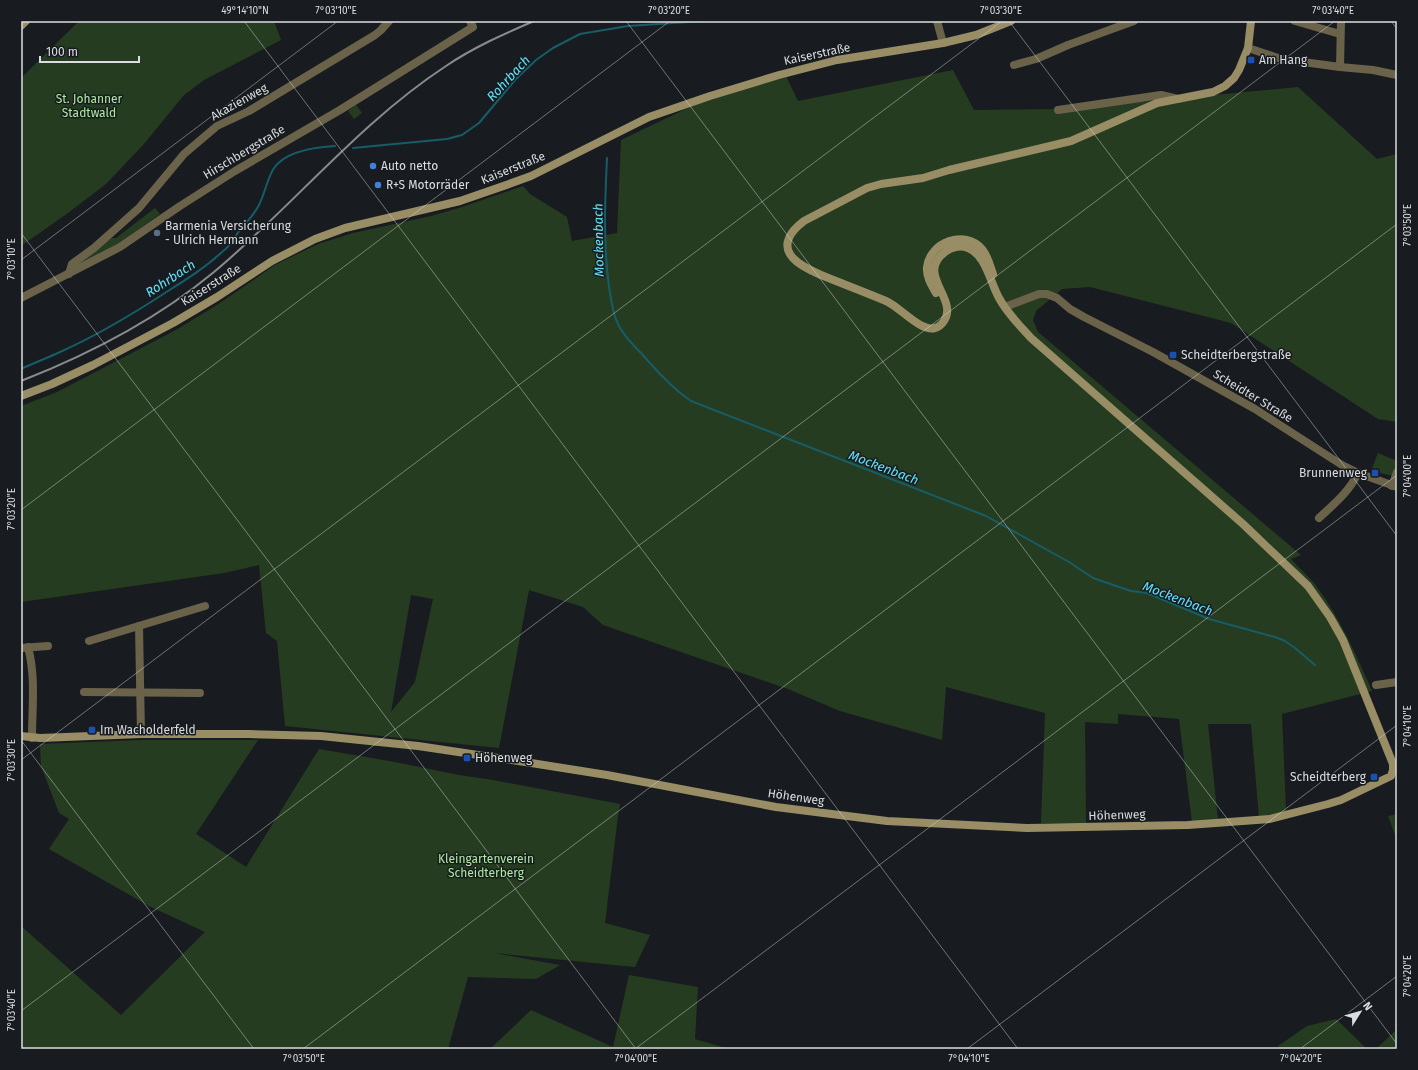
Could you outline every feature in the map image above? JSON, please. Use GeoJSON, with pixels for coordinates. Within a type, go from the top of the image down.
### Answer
{"type":"FeatureCollection","features":[{"type":"Feature","properties":{"kind":"street"},"geometry":{"type":"LineString","coordinates":[[21,26],[26,21]]}},
{"type":"Feature","properties":{"kind":"street","name":"Akazienweg"},"geometry":{"type":"LineString","coordinates":[[70,274],[72,264],[94,248],[140,208],[184,154],[217,126],[249,111],[368,39],[381,30],[389,21]]}},
{"type":"Feature","properties":{"kind":"street","name":"Hirschbergstraße"},"geometry":{"type":"LineString","coordinates":[[21,298],[120,247],[235,170],[340,110],[472,27],[470,21]]}},
{"type":"Feature","properties":{"kind":"street"},"geometry":{"type":"LineString","coordinates":[[937,21],[943,43]]}},
{"type":"Feature","properties":{"kind":"street","name":"Kaiserstraße"},"geometry":{"type":"LineString","coordinates":[[21,396],[52,384],[93,365],[166,327],[217,297],[272,261],[315,239],[345,228],[460,201],[510,184],[531,176],[649,117],[710,96],[779,75],[837,60],[943,43],[976,35],[1011,21]]}},
{"type":"Feature","properties":{"kind":"street"},"geometry":{"type":"LineString","coordinates":[[1014,65],[1036,59],[1068,45],[1134,21]]}},
{"type":"Feature","properties":{"kind":"street"},"geometry":{"type":"LineString","coordinates":[[1251,21],[1248,48],[1239,70],[1234,78],[1213,92],[1157,103],[1071,141],[949,170],[923,178],[882,184],[867,188],[804,221],[796,227],[788,240],[788,251],[792,258],[797,262],[814,271],[887,301],[920,325],[930,328],[938,327],[944,320],[947,312],[947,304],[936,281],[934,269],[938,258],[948,250],[960,246],[976,253],[985,267],[999,298],[1017,323],[1031,338],[1243,524],[1308,586],[1330,617],[1343,640],[1393,764],[1395,775]]}},
{"type":"Feature","properties":{"kind":"street"},"geometry":{"type":"LineString","coordinates":[[1295,21],[1340,34]]}},
{"type":"Feature","properties":{"kind":"street"},"geometry":{"type":"LineString","coordinates":[[1340,67],[1341,21]]}},
{"type":"Feature","properties":{"kind":"street"},"geometry":{"type":"LineString","coordinates":[[1248,48],[1281,59],[1373,70],[1397,75]]}},
{"type":"Feature","properties":{"kind":"street"},"geometry":{"type":"LineString","coordinates":[[1058,110],[1161,95],[1182,99]]}},
{"type":"Feature","properties":{"kind":"street","name":"Scheidter Straße"},"geometry":{"type":"LineString","coordinates":[[1005,307],[1039,294],[1047,294],[1057,298],[1070,309],[1084,317],[1153,352],[1255,409],[1358,474],[1394,486]]}},
{"type":"Feature","properties":{"kind":"street"},"geometry":{"type":"LineString","coordinates":[[1394,486],[1397,472]]}},
{"type":"Feature","properties":{"kind":"street"},"geometry":{"type":"LineString","coordinates":[[1319,518],[1347,491],[1358,474]]}},
{"type":"Feature","properties":{"kind":"street"},"geometry":{"type":"LineString","coordinates":[[89,641],[205,606]]}},
{"type":"Feature","properties":{"kind":"street"},"geometry":{"type":"LineString","coordinates":[[139,626],[141,734]]}},
{"type":"Feature","properties":{"kind":"street"},"geometry":{"type":"LineString","coordinates":[[32,738],[34,689],[31,660],[24,647],[48,646]]}},
{"type":"Feature","properties":{"kind":"street"},"geometry":{"type":"LineString","coordinates":[[1376,685],[1397,682]]}},
{"type":"Feature","properties":{"kind":"street"},"geometry":{"type":"LineString","coordinates":[[84,692],[200,693]]}},
{"type":"Feature","properties":{"kind":"street","name":"Höhenweg"},"geometry":{"type":"LineString","coordinates":[[21,736],[32,738],[141,734],[321,736],[418,746],[599,774],[776,807],[887,821],[981,827],[1074,828],[1258,820],[1284,816],[1342,800],[1395,775]]}},
{"type":"Feature","properties":{"kind":"green space","name":"St. Johanner Stadtwald"},"geometry":{"type":"Polygon","coordinates":[[[79,21],[274,21],[281,40],[204,80],[184,95],[144,144],[106,184],[21,246],[21,78],[79,21]]]}},
{"type":"Feature","properties":{"kind":"green space"},"geometry":{"type":"Polygon","coordinates":[[[953,70],[974,110],[1066,109],[1298,87],[1377,159],[1397,154],[1397,422],[1378,419],[1231,323],[1090,287],[1062,289],[1036,311],[1033,320],[1038,332],[1301,555],[1291,559],[1314,583],[1323,596],[1360,663],[1372,691],[1282,714],[1286,812],[1259,818],[1251,724],[1208,724],[1218,820],[1192,822],[1179,719],[1118,714],[1118,724],[1085,722],[1086,823],[1041,823],[1045,713],[946,687],[942,740],[840,711],[788,689],[603,625],[583,607],[529,590],[499,748],[285,726],[277,641],[266,633],[259,565],[224,573],[21,602],[21,406],[57,392],[176,330],[220,303],[275,265],[318,244],[353,233],[431,216],[523,186],[530,194],[567,217],[572,241],[617,233],[621,140],[692,106],[786,76],[798,101],[953,70]],[[411,595],[391,712],[415,682],[433,599],[411,595]]]}},
{"type":"Feature","properties":{"kind":"green space"},"geometry":{"type":"Polygon","coordinates":[[[356,105],[362,113],[354,119],[348,111],[356,105]]]}},
{"type":"Feature","properties":{"kind":"green space"},"geometry":{"type":"Polygon","coordinates":[[[155,208],[160,214],[120,243],[77,266],[79,261],[111,238],[116,238],[155,208]]]}},
{"type":"Feature","properties":{"kind":"green space"},"geometry":{"type":"Polygon","coordinates":[[[1378,453],[1397,461],[1393,476],[1371,471],[1378,453]]]}},
{"type":"Feature","properties":{"kind":"green space","name":"Kleingartenverein Scheidterberg"},"geometry":{"type":"Polygon","coordinates":[[[142,740],[258,740],[196,834],[246,867],[319,749],[620,804],[605,923],[650,935],[635,967],[494,953],[560,965],[536,979],[468,977],[448,1049],[21,1049],[21,926],[121,1015],[205,932],[149,906],[49,849],[69,819],[59,813],[41,766],[40,744],[142,740]]]}},
{"type":"Feature","properties":{"kind":"green space"},"geometry":{"type":"Polygon","coordinates":[[[1397,814],[1397,840],[1388,816],[1397,814]]]}},
{"type":"Feature","properties":{"kind":"green space"},"geometry":{"type":"Polygon","coordinates":[[[629,975],[698,987],[695,1039],[729,1049],[490,1049],[531,1010],[613,1047],[629,975]]]}},
{"type":"Feature","properties":{"kind":"green space"},"geometry":{"type":"Polygon","coordinates":[[[1336,1019],[1367,1049],[1280,1049],[1278,1046],[1307,1026],[1336,1019]]]}},
{"type":"Feature","properties":{"kind":"green space"},"geometry":{"type":"Polygon","coordinates":[[[1397,1029],[1397,1049],[1376,1049],[1397,1029]]]}},
{"type":"Feature","properties":{"kind":"waterway","name":"Rohrbach"},"geometry":{"type":"LineString","coordinates":[[353,148],[447,139],[462,135],[479,123],[516,79],[536,60],[553,48],[580,34],[628,26],[704,21]]}},
{"type":"Feature","properties":{"kind":"waterway","name":"Rohrbach"},"geometry":{"type":"LineString","coordinates":[[21,369],[74,345],[115,324],[196,273],[227,248],[254,213],[259,205],[272,172],[279,162],[302,151],[320,147],[335,146]]}},
{"type":"Feature","properties":{"kind":"waterway","name":"Mockenbach"},"geometry":{"type":"LineString","coordinates":[[607,158],[605,238],[607,270],[614,315],[625,336],[664,378],[691,401],[986,516],[1069,562],[1093,578],[1131,591],[1147,593],[1209,619],[1285,641],[1315,665]]}},
{"type":"Feature","properties":{"kind":"railway"},"geometry":{"type":"LineString","coordinates":[[21,381],[47,371],[122,334],[146,320],[192,289],[243,247],[355,139],[414,89],[467,53],[534,21]]}},
{"type":"Feature","properties":{"kind":"place","name":"Am Hang"},"geometry":{"type":"Point","coordinates":[1251,60]}},
{"type":"Feature","properties":{"kind":"place","name":"Auto netto"},"geometry":{"type":"Point","coordinates":[373,166]}},
{"type":"Feature","properties":{"kind":"place","name":"R+S Motorräder"},"geometry":{"type":"Point","coordinates":[378,185]}},
{"type":"Feature","properties":{"kind":"place","name":"Barmenia Versicherung - Ulrich Hermann"},"geometry":{"type":"Point","coordinates":[157,233]}},
{"type":"Feature","properties":{"kind":"place","name":"Scheidterbergstraße"},"geometry":{"type":"Point","coordinates":[1173,355]}},
{"type":"Feature","properties":{"kind":"place","name":"Brunnenweg"},"geometry":{"type":"Point","coordinates":[1375,473]}},
{"type":"Feature","properties":{"kind":"place","name":"Im Wacholderfeld"},"geometry":{"type":"Point","coordinates":[92,730]}},
{"type":"Feature","properties":{"kind":"place","name":"Höhenweg"},"geometry":{"type":"Point","coordinates":[467,758]}},
{"type":"Feature","properties":{"kind":"place","name":"Scheidterberg"},"geometry":{"type":"Point","coordinates":[1374,777]}}]}
